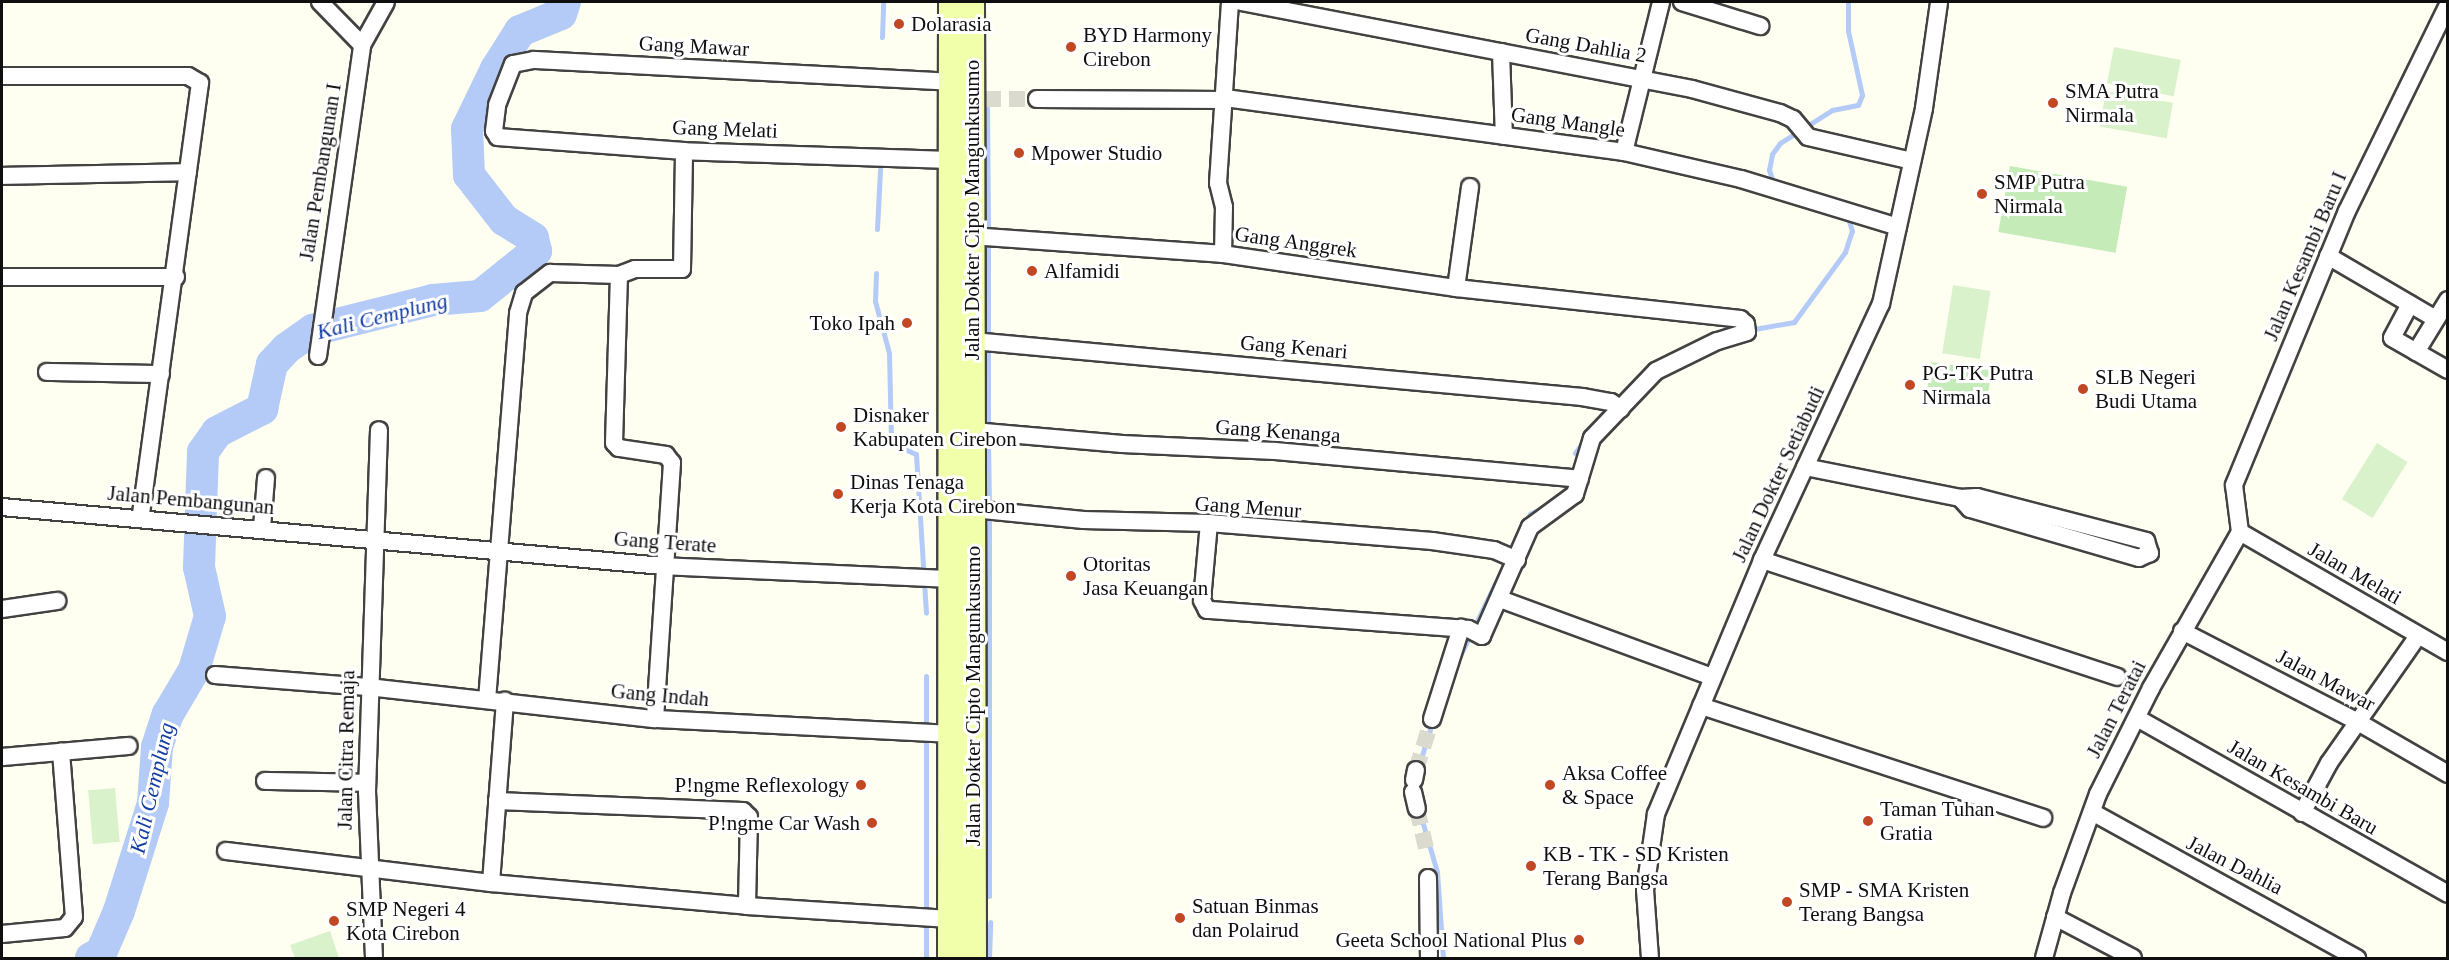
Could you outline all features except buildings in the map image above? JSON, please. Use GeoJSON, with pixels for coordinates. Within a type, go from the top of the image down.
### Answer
{"type":"FeatureCollection","features":[{"type":"Feature","properties":{"kind":"main road","name":"Jalan Dokter Cipto Mangunkusumo"},"geometry":{"type":"LineString","coordinates":[[951,2],[950,160],[961,208],[972,236],[974,958]]}},
{"type":"Feature","properties":{"kind":"main road","name":"Jalan Dokter Cipto Mangunkusumo"},"geometry":{"type":"LineString","coordinates":[[950,958],[944,919],[936,733],[934,579],[961,208],[979,99],[972,2]]}},
{"type":"Feature","properties":{"kind":"street"},"geometry":{"type":"LineString","coordinates":[[320,2],[362,45]]}},
{"type":"Feature","properties":{"kind":"street","name":"Jalan Pembangunan I"},"geometry":{"type":"LineString","coordinates":[[318,356],[362,45],[386,2]]}},
{"type":"Feature","properties":{"kind":"street"},"geometry":{"type":"LineString","coordinates":[[1222,254],[1224,207],[1218,183],[1230,2]]}},
{"type":"Feature","properties":{"kind":"street","name":"Gang Dahlia 2"},"geometry":{"type":"LineString","coordinates":[[1241,2],[1641,77],[1747,103],[1793,119],[1808,137],[1912,161]]}},
{"type":"Feature","properties":{"kind":"street"},"geometry":{"type":"LineString","coordinates":[[1624,152],[1661,2]]}},
{"type":"Feature","properties":{"kind":"street"},"geometry":{"type":"LineString","coordinates":[[1682,2],[1760,26]]}},
{"type":"Feature","properties":{"kind":"street","name":"Jalan Dokter Setiabudi"},"geometry":{"type":"LineString","coordinates":[[1650,958],[1645,890],[1656,814],[1762,560],[1881,304],[1912,161],[1939,2]]}},
{"type":"Feature","properties":{"kind":"street","name":"Jalan Kesambi Baru I"},"geometry":{"type":"LineString","coordinates":[[2240,532],[2234,485],[2328,256],[2405,87],[2448,5]]}},
{"type":"Feature","properties":{"kind":"street"},"geometry":{"type":"LineString","coordinates":[[1501,52],[1504,136]]}},
{"type":"Feature","properties":{"kind":"street","name":"Gang Mawar"},"geometry":{"type":"LineString","coordinates":[[498,136],[494,132],[496,107],[512,66],[534,60],[951,82]]}},
{"type":"Feature","properties":{"kind":"street"},"geometry":{"type":"LineString","coordinates":[[2,76],[193,77],[201,86],[176,277],[140,519]]}},
{"type":"Feature","properties":{"kind":"street","name":"Gang Mangle"},"geometry":{"type":"LineString","coordinates":[[1036,99],[1225,99],[1624,152],[1700,168],[1898,227]]}},
{"type":"Feature","properties":{"kind":"street","name":"Gang Melati"},"geometry":{"type":"LineString","coordinates":[[498,136],[684,151],[950,160]]}},
{"type":"Feature","properties":{"kind":"street"},"geometry":{"type":"LineString","coordinates":[[487,700],[518,313],[524,293],[550,273],[619,275],[635,269],[682,269],[684,151]]}},
{"type":"Feature","properties":{"kind":"street"},"geometry":{"type":"LineString","coordinates":[[2,176],[188,172]]}},
{"type":"Feature","properties":{"kind":"street"},"geometry":{"type":"LineString","coordinates":[[1456,288],[1470,188]]}},
{"type":"Feature","properties":{"kind":"street","name":"Gang Anggrek"},"geometry":{"type":"LineString","coordinates":[[972,236],[1222,254],[1456,288],[1740,319],[1747,329],[1716,341],[1656,371],[1617,406]]}},
{"type":"Feature","properties":{"kind":"street"},"geometry":{"type":"LineString","coordinates":[[2328,256],[2436,320]]}},
{"type":"Feature","properties":{"kind":"street"},"geometry":{"type":"LineString","coordinates":[[619,275],[614,443],[619,448],[671,458],[670,519],[663,566],[655,718]]}},
{"type":"Feature","properties":{"kind":"street"},"geometry":{"type":"LineString","coordinates":[[2,277],[176,277]]}},
{"type":"Feature","properties":{"kind":"street"},"geometry":{"type":"LineString","coordinates":[[2416,352],[2448,300]]}},
{"type":"Feature","properties":{"kind":"street"},"geometry":{"type":"LineString","coordinates":[[2410,304],[2391,335],[2448,370]]}},
{"type":"Feature","properties":{"kind":"street","name":"Gang Kenari"},"geometry":{"type":"LineString","coordinates":[[973,341],[1617,406]]}},
{"type":"Feature","properties":{"kind":"street"},"geometry":{"type":"LineString","coordinates":[[47,372],[161,374]]}},
{"type":"Feature","properties":{"kind":"street"},"geometry":{"type":"LineString","coordinates":[[1209,523],[1202,600],[1207,610],[1470,631],[1482,636],[1500,599],[1512,558],[1530,527],[1575,494],[1589,443],[1617,406]]}},
{"type":"Feature","properties":{"kind":"street","name":"Jalan Citra Remaja"},"geometry":{"type":"LineString","coordinates":[[374,958],[368,869],[367,783],[368,687],[376,542],[379,429]]}},
{"type":"Feature","properties":{"kind":"street","name":"Gang Kenanga"},"geometry":{"type":"LineString","coordinates":[[973,431],[1122,444],[1275,451],[1580,479]]}},
{"type":"Feature","properties":{"kind":"street"},"geometry":{"type":"LineString","coordinates":[[1805,467],[1960,498],[1977,497],[2146,541],[2150,553],[2144,558],[2127,555],[1970,509],[1960,498]]}},
{"type":"Feature","properties":{"kind":"street"},"geometry":{"type":"LineString","coordinates":[[262,528],[266,478]]}},
{"type":"Feature","properties":{"kind":"street","name":"Jalan Pembangunan"},"geometry":{"type":"LineString","coordinates":[[2,507],[262,528],[376,542]]}},
{"type":"Feature","properties":{"kind":"street","name":"Gang Menur"},"geometry":{"type":"LineString","coordinates":[[973,509],[1083,520],[1209,523],[1432,541],[1512,558]]}},
{"type":"Feature","properties":{"kind":"street","name":"Jalan Teratai"},"geometry":{"type":"LineString","coordinates":[[2044,958],[2054,935],[2055,917],[2092,812],[2182,631],[2240,532]]}},
{"type":"Feature","properties":{"kind":"street","name":"Jalan Melati"},"geometry":{"type":"LineString","coordinates":[[2240,532],[2448,652]]}},
{"type":"Feature","properties":{"kind":"street","name":"Gang Terate"},"geometry":{"type":"LineString","coordinates":[[376,542],[498,550],[663,566],[934,579]]}},
{"type":"Feature","properties":{"kind":"street"},"geometry":{"type":"LineString","coordinates":[[1762,560],[2117,677]]}},
{"type":"Feature","properties":{"kind":"street"},"geometry":{"type":"LineString","coordinates":[[1500,599],[1712,676]]}},
{"type":"Feature","properties":{"kind":"street"},"geometry":{"type":"LineString","coordinates":[[2,609],[57,601]]}},
{"type":"Feature","properties":{"kind":"street"},"geometry":{"type":"LineString","coordinates":[[1432,719],[1470,631]]}},
{"type":"Feature","properties":{"kind":"street","name":"Jalan Mawar"},"geometry":{"type":"LineString","coordinates":[[2182,631],[2358,722],[2448,774]]}},
{"type":"Feature","properties":{"kind":"street"},"geometry":{"type":"LineString","coordinates":[[2302,813],[2329,763],[2418,636]]}},
{"type":"Feature","properties":{"kind":"street","name":"Gang Indah"},"geometry":{"type":"LineString","coordinates":[[215,675],[368,687],[655,718],[936,733]]}},
{"type":"Feature","properties":{"kind":"street"},"geometry":{"type":"LineString","coordinates":[[491,883],[505,701]]}},
{"type":"Feature","properties":{"kind":"street"},"geometry":{"type":"LineString","coordinates":[[1701,706],[2043,818]]}},
{"type":"Feature","properties":{"kind":"street","name":"Jalan Kesambi Baru"},"geometry":{"type":"LineString","coordinates":[[2137,718],[2448,894]]}},
{"type":"Feature","properties":{"kind":"street"},"geometry":{"type":"LineString","coordinates":[[2,757],[129,746]]}},
{"type":"Feature","properties":{"kind":"street"},"geometry":{"type":"LineString","coordinates":[[2,934],[65,928],[74,917],[61,752]]}},
{"type":"Feature","properties":{"kind":"street"},"geometry":{"type":"LineString","coordinates":[[265,781],[367,783]]}},
{"type":"Feature","properties":{"kind":"street"},"geometry":{"type":"LineString","coordinates":[[1414,781],[1417,809]]}},
{"type":"Feature","properties":{"kind":"street"},"geometry":{"type":"LineString","coordinates":[[497,801],[743,811],[749,818],[747,906]]}},
{"type":"Feature","properties":{"kind":"street","name":"Jalan Dahlia"},"geometry":{"type":"LineString","coordinates":[[2092,812],[2357,958]]}},
{"type":"Feature","properties":{"kind":"street"},"geometry":{"type":"LineString","coordinates":[[226,851],[491,883],[747,906],[944,919]]}},
{"type":"Feature","properties":{"kind":"street"},"geometry":{"type":"LineString","coordinates":[[1428,878],[1429,958]]}},
{"type":"Feature","properties":{"kind":"street"},"geometry":{"type":"LineString","coordinates":[[2055,917],[2133,958]]}},
{"type":"Feature","properties":{"kind":"green space"},"geometry":{"type":"Polygon","coordinates":[[[2114,47],[2181,60],[2174,96],[2107,83],[2114,47]]]}},
{"type":"Feature","properties":{"kind":"green space"},"geometry":{"type":"Polygon","coordinates":[[[2106,91],[2173,103],[2167,138],[2100,126],[2106,91]]]}},
{"type":"Feature","properties":{"kind":"green space"},"geometry":{"type":"Polygon","coordinates":[[[2010,166],[2127,187],[2116,253],[1998,232],[2010,166]]]}},
{"type":"Feature","properties":{"kind":"green space"},"geometry":{"type":"Polygon","coordinates":[[[1953,285],[1991,291],[1980,359],[1942,353],[1953,285]]]}},
{"type":"Feature","properties":{"kind":"green space"},"geometry":{"type":"Polygon","coordinates":[[[1931,362],[1991,370],[1987,402],[1927,394],[1931,362]]]}},
{"type":"Feature","properties":{"kind":"green space"},"geometry":{"type":"Polygon","coordinates":[[[2377,443],[2408,462],[2373,518],[2342,499],[2377,443]]]}},
{"type":"Feature","properties":{"kind":"green space"},"geometry":{"type":"Polygon","coordinates":[[[115,788],[120,842],[93,844],[88,790],[115,788]]]}},
{"type":"Feature","properties":{"kind":"green space"},"geometry":{"type":"Polygon","coordinates":[[[330,931],[339,958],[295,958],[290,945],[330,931]]]}},
{"type":"Feature","properties":{"kind":"waterway","name":"Kali Cemplung"},"geometry":{"type":"LineString","coordinates":[[91,958],[101,953],[119,911],[153,803],[157,747],[168,714],[194,670],[210,616],[199,567],[203,452],[217,432],[262,409],[272,364],[287,348],[313,330],[433,300],[480,296],[536,251],[533,238],[504,220],[469,175],[467,129],[496,69],[520,31],[561,14],[565,2]]}},
{"type":"Feature","properties":{"kind":"waterway"},"geometry":{"type":"LineString","coordinates":[[1778,183],[1773,182],[1769,170],[1772,154],[1780,143],[1832,110],[1858,105],[1862,95],[1848,31],[1848,2]]}},
{"type":"Feature","properties":{"kind":"waterway"},"geometry":{"type":"LineString","coordinates":[[882,37],[883,4]]}},
{"type":"Feature","properties":{"kind":"waterway"},"geometry":{"type":"LineString","coordinates":[[987,108],[988,232]]}},
{"type":"Feature","properties":{"kind":"waterway"},"geometry":{"type":"LineString","coordinates":[[877,229],[880,169]]}},
{"type":"Feature","properties":{"kind":"waterway"},"geometry":{"type":"LineString","coordinates":[[1749,330],[1794,322],[1845,252],[1852,231],[1847,215]]}},
{"type":"Feature","properties":{"kind":"waterway"},"geometry":{"type":"LineString","coordinates":[[988,243],[988,337]]}},
{"type":"Feature","properties":{"kind":"waterway"},"geometry":{"type":"LineString","coordinates":[[876,273],[875,301],[889,353],[891,443],[916,454],[926,613]]}},
{"type":"Feature","properties":{"kind":"waterway"},"geometry":{"type":"LineString","coordinates":[[988,349],[988,426]]}},
{"type":"Feature","properties":{"kind":"waterway"},"geometry":{"type":"LineString","coordinates":[[1656,363],[1680,351]]}},
{"type":"Feature","properties":{"kind":"waterway"},"geometry":{"type":"LineString","coordinates":[[988,437],[989,506]]}},
{"type":"Feature","properties":{"kind":"waterway"},"geometry":{"type":"LineString","coordinates":[[1575,453],[1586,437]]}},
{"type":"Feature","properties":{"kind":"waterway"},"geometry":{"type":"LineString","coordinates":[[1524,525],[1530,514],[1548,505]]}},
{"type":"Feature","properties":{"kind":"waterway"},"geometry":{"type":"LineString","coordinates":[[989,515],[989,896]]}},
{"type":"Feature","properties":{"kind":"waterway"},"geometry":{"type":"LineString","coordinates":[[1460,656],[1516,540]]}},
{"type":"Feature","properties":{"kind":"waterway"},"geometry":{"type":"LineString","coordinates":[[926,676],[926,958]]}},
{"type":"Feature","properties":{"kind":"waterway"},"geometry":{"type":"LineString","coordinates":[[1418,768],[1433,720]]}},
{"type":"Feature","properties":{"kind":"waterway"},"geometry":{"type":"LineString","coordinates":[[1419,810],[1437,872],[1443,958]]}},
{"type":"Feature","properties":{"kind":"waterway"},"geometry":{"type":"LineString","coordinates":[[989,958],[990,922]]}},
{"type":"Feature","properties":{"kind":"tunnel"},"geometry":{"type":"LineString","coordinates":[[985,99],[1037,99]]}},
{"type":"Feature","properties":{"kind":"tunnel"},"geometry":{"type":"LineString","coordinates":[[1416,770],[1432,719]]}},
{"type":"Feature","properties":{"kind":"tunnel"},"geometry":{"type":"LineString","coordinates":[[1417,809],[1426,848]]}},
{"type":"Feature","properties":{"kind":"place","name":"Dolarasia"},"geometry":{"type":"Point","coordinates":[899,24]}},
{"type":"Feature","properties":{"kind":"place","name":"BYD Harmony Cirebon"},"geometry":{"type":"Point","coordinates":[1071,47]}},
{"type":"Feature","properties":{"kind":"place","name":"SMA Putra Nirmala"},"geometry":{"type":"Point","coordinates":[2053,103]}},
{"type":"Feature","properties":{"kind":"place","name":"Mpower Studio"},"geometry":{"type":"Point","coordinates":[1019,153]}},
{"type":"Feature","properties":{"kind":"place","name":"SMP Putra Nirmala"},"geometry":{"type":"Point","coordinates":[1982,194]}},
{"type":"Feature","properties":{"kind":"place","name":"Alfamidi"},"geometry":{"type":"Point","coordinates":[1032,271]}},
{"type":"Feature","properties":{"kind":"place","name":"Toko Ipah"},"geometry":{"type":"Point","coordinates":[907,323]}},
{"type":"Feature","properties":{"kind":"place","name":"PG-TK Putra Nirmala"},"geometry":{"type":"Point","coordinates":[1910,385]}},
{"type":"Feature","properties":{"kind":"place","name":"SLB Negeri Budi Utama"},"geometry":{"type":"Point","coordinates":[2083,389]}},
{"type":"Feature","properties":{"kind":"place","name":"Disnaker Kabupaten Cirebon"},"geometry":{"type":"Point","coordinates":[841,427]}},
{"type":"Feature","properties":{"kind":"place","name":"Dinas Tenaga Kerja Kota Cirebon"},"geometry":{"type":"Point","coordinates":[838,494]}},
{"type":"Feature","properties":{"kind":"place","name":"Otoritas Jasa Keuangan"},"geometry":{"type":"Point","coordinates":[1071,576]}},
{"type":"Feature","properties":{"kind":"place","name":"P!ngme Reflexology"},"geometry":{"type":"Point","coordinates":[861,785]}},
{"type":"Feature","properties":{"kind":"place","name":"Aksa Coffee & Space"},"geometry":{"type":"Point","coordinates":[1550,785]}},
{"type":"Feature","properties":{"kind":"place","name":"Taman Tuhan Gratia"},"geometry":{"type":"Point","coordinates":[1868,821]}},
{"type":"Feature","properties":{"kind":"place","name":"P!ngme Car Wash"},"geometry":{"type":"Point","coordinates":[872,823]}},
{"type":"Feature","properties":{"kind":"place","name":"KB - TK - SD Kristen Terang Bangsa"},"geometry":{"type":"Point","coordinates":[1531,866]}},
{"type":"Feature","properties":{"kind":"place","name":"SMP - SMA Kristen Terang Bangsa"},"geometry":{"type":"Point","coordinates":[1787,902]}},
{"type":"Feature","properties":{"kind":"place","name":"Satuan Binmas dan Polairud"},"geometry":{"type":"Point","coordinates":[1180,918]}},
{"type":"Feature","properties":{"kind":"place","name":"SMP Negeri 4 Kota Cirebon"},"geometry":{"type":"Point","coordinates":[334,921]}},
{"type":"Feature","properties":{"kind":"place","name":"Geeta School National Plus"},"geometry":{"type":"Point","coordinates":[1579,940]}}]}
